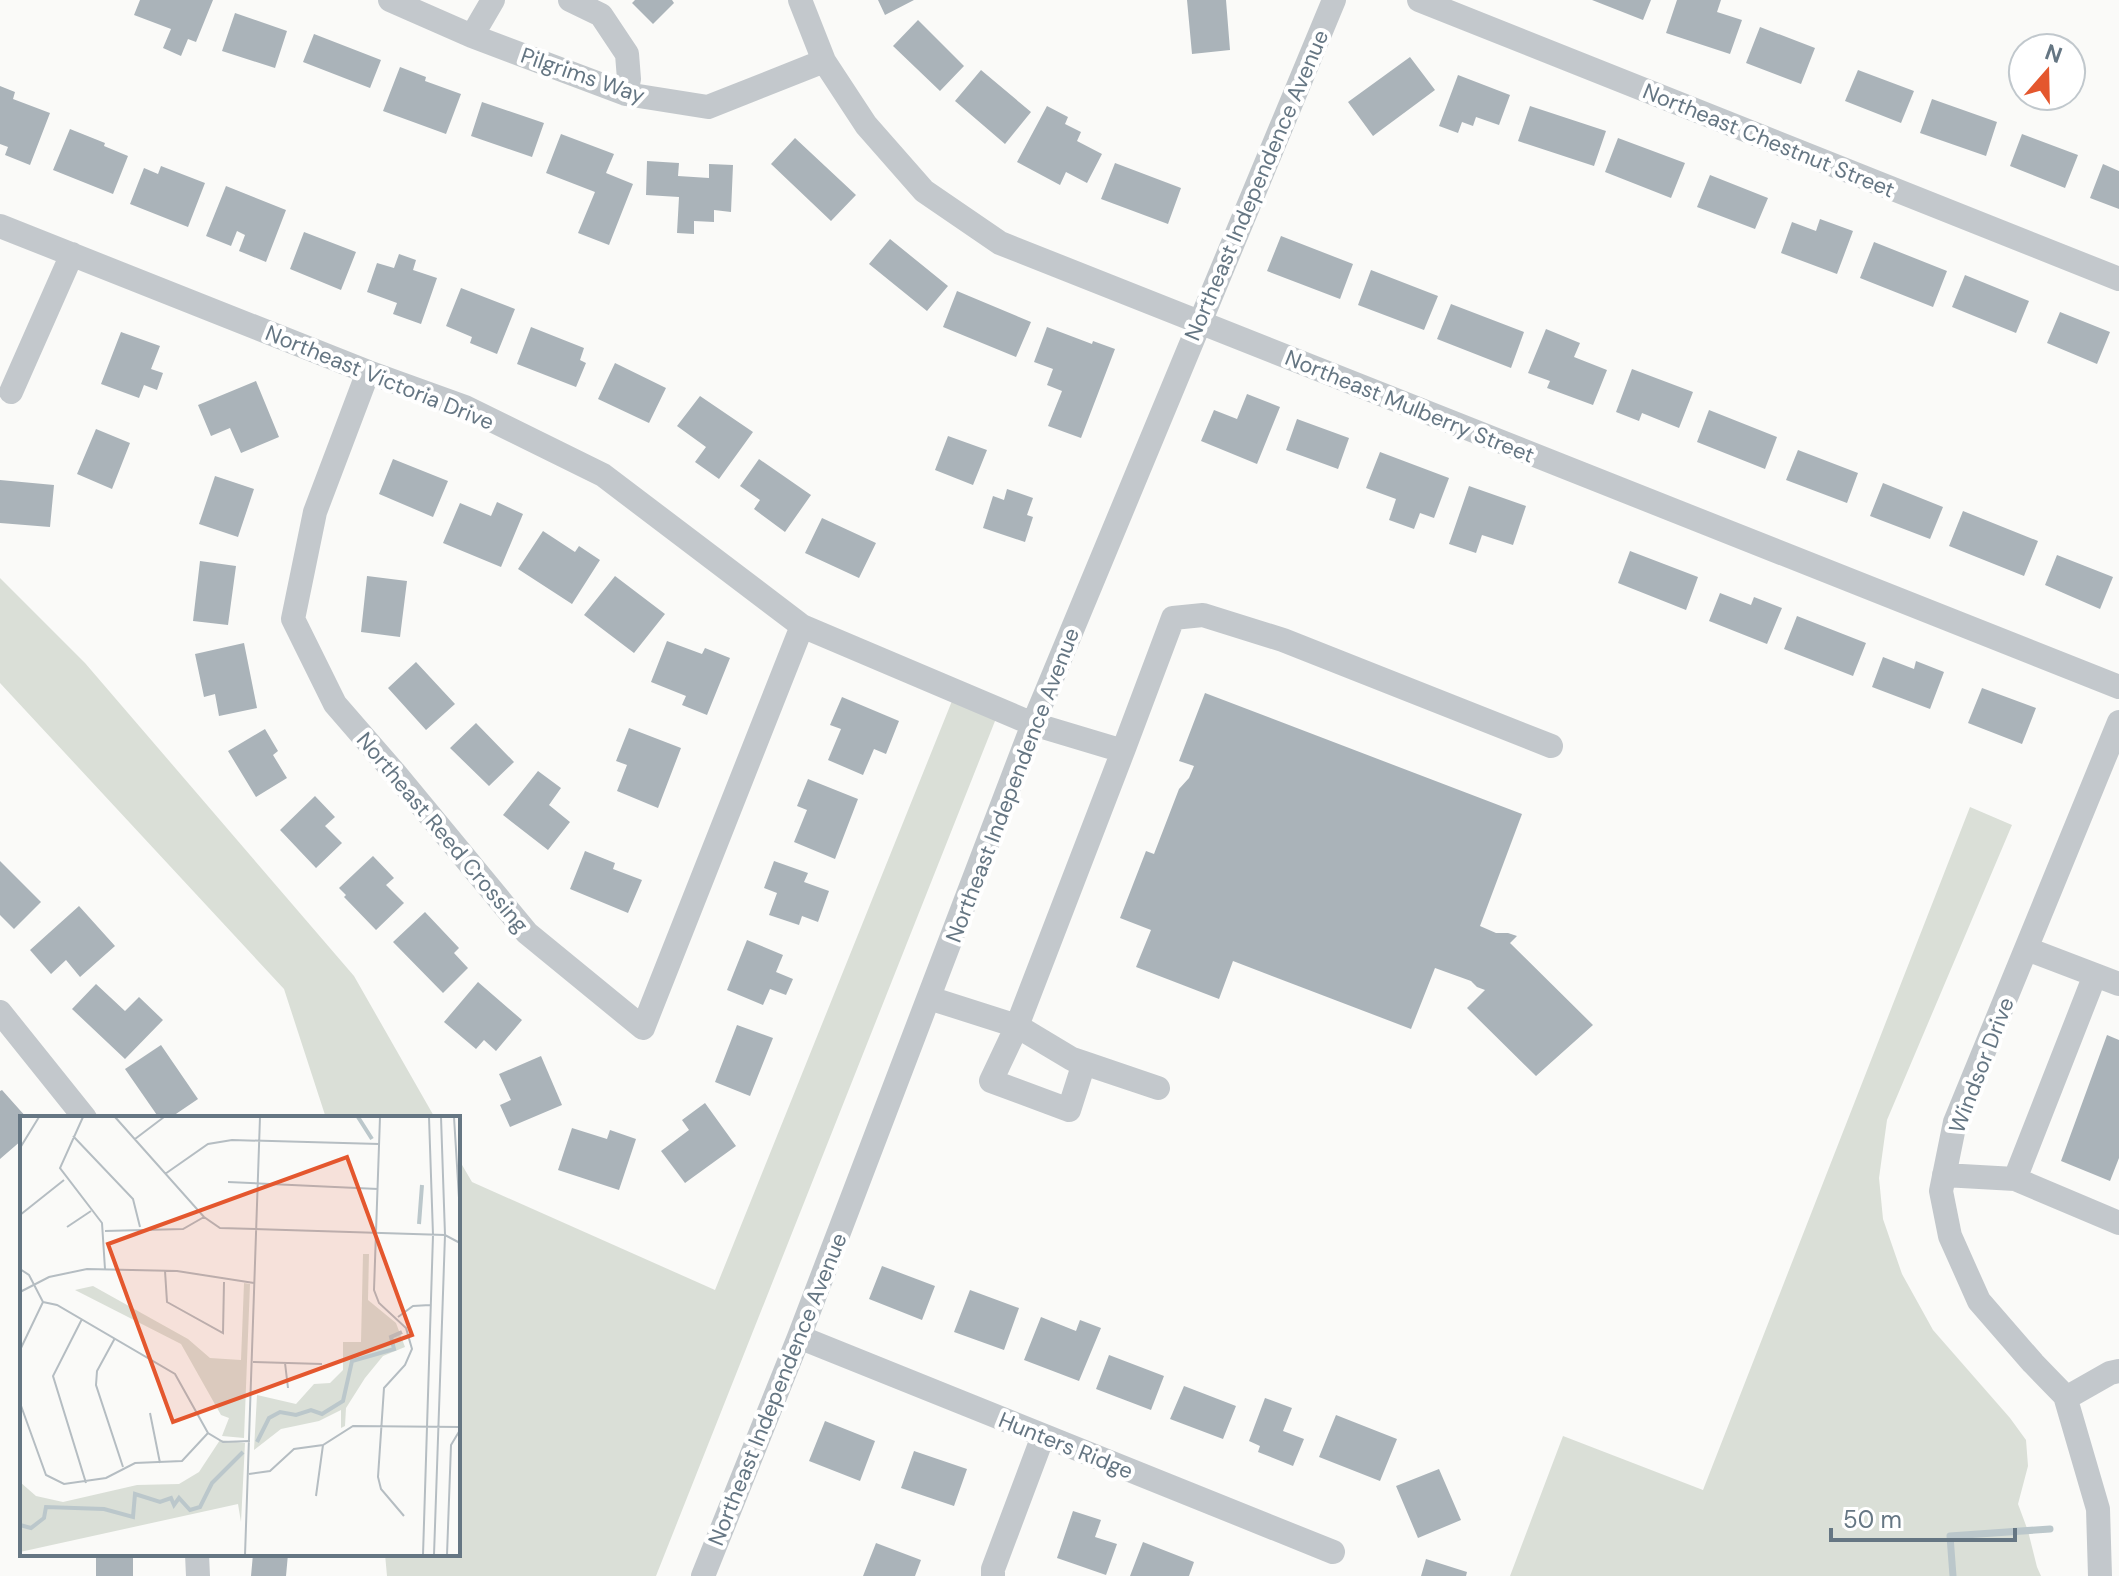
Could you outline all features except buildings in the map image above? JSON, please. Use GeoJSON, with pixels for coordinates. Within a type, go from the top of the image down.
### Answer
{"type":"FeatureCollection","features":[{"type":"Feature","properties":{"kind":"street","name":"Pilgrims Way"},"geometry":{"type":"LineString","coordinates":[[390,0],[472,36],[626,94],[708,107],[824,61]]}},
{"type":"Feature","properties":{"kind":"street"},"geometry":{"type":"LineString","coordinates":[[472,36],[493,0]]}},
{"type":"Feature","properties":{"kind":"street"},"geometry":{"type":"LineString","coordinates":[[570,0],[601,15],[627,54],[629,79],[626,94]]}},
{"type":"Feature","properties":{"kind":"street","name":"Northeast Mulberry Street"},"geometry":{"type":"LineString","coordinates":[[800,0],[824,61],[866,125],[924,191],[1000,243],[2119,687]]}},
{"type":"Feature","properties":{"kind":"street","name":"Northeast Independence Avenue"},"geometry":{"type":"LineString","coordinates":[[703,1576],[799,1337],[1033,724],[1334,0]]}},
{"type":"Feature","properties":{"kind":"street","name":"Northeast Chestnut Street"},"geometry":{"type":"LineString","coordinates":[[1419,0],[2119,279]]}},
{"type":"Feature","properties":{"kind":"street","name":"Northeast Victoria Drive"},"geometry":{"type":"LineString","coordinates":[[0,226],[368,372],[465,407],[603,475],[802,626],[1033,724],[1123,751]]}},
{"type":"Feature","properties":{"kind":"street"},"geometry":{"type":"LineString","coordinates":[[11,392],[72,254]]}},
{"type":"Feature","properties":{"kind":"street","name":"Northeast Reed Crossing"},"geometry":{"type":"LineString","coordinates":[[368,372],[315,512],[293,619],[335,704],[527,933],[643,1028],[802,626]]}},
{"type":"Feature","properties":{"kind":"street"},"geometry":{"type":"LineString","coordinates":[[1084,1063],[1069,1110],[991,1081],[1017,1026],[1173,618],[1203,615],[1283,640],[1551,746]]}},
{"type":"Feature","properties":{"kind":"street","name":"Windsor Drive"},"geometry":{"type":"LineString","coordinates":[[2100,1576],[2098,1509],[2066,1398],[1979,1301],[1950,1236],[1941,1191],[1955,1122],[2119,722]]}},
{"type":"Feature","properties":{"kind":"street"},"geometry":{"type":"LineString","coordinates":[[2027,949],[2119,984]]}},
{"type":"Feature","properties":{"kind":"street"},"geometry":{"type":"LineString","coordinates":[[2015,1179],[2095,975]]}},
{"type":"Feature","properties":{"kind":"street"},"geometry":{"type":"LineString","coordinates":[[929,998],[1017,1026],[1072,1059],[1158,1088]]}},
{"type":"Feature","properties":{"kind":"street"},"geometry":{"type":"LineString","coordinates":[[0,1012],[83,1116]]}},
{"type":"Feature","properties":{"kind":"street"},"geometry":{"type":"LineString","coordinates":[[1944,1175],[2015,1179],[2119,1223]]}},
{"type":"Feature","properties":{"kind":"street","name":"Hunters Ridge"},"geometry":{"type":"LineString","coordinates":[[799,1337],[1333,1552]]}},
{"type":"Feature","properties":{"kind":"street"},"geometry":{"type":"LineString","coordinates":[[2066,1398],[2119,1371]]}},
{"type":"Feature","properties":{"kind":"street"},"geometry":{"type":"LineString","coordinates":[[993,1576],[1043,1436]]}},
{"type":"Feature","properties":{"kind":"street"},"geometry":{"type":"LineString","coordinates":[[197,1556],[198,1576]]}},
{"type":"Feature","properties":{"kind":"shaded area"},"geometry":{"type":"Polygon","coordinates":[[[0,578],[85,663],[354,976],[434,1116],[325,1116],[284,989],[0,683],[0,578]]]}},
{"type":"Feature","properties":{"kind":"shaded area"},"geometry":{"type":"Polygon","coordinates":[[[956,691],[997,716],[656,1576],[387,1576],[385,1556],[460,1556],[460,1161],[472,1182],[715,1290],[956,691]]]}},
{"type":"Feature","properties":{"kind":"shaded area"},"geometry":{"type":"Polygon","coordinates":[[[1970,807],[2012,825],[1887,1120],[1879,1178],[1883,1219],[1902,1274],[1933,1330],[2026,1440],[2028,1466],[2018,1504],[2041,1576],[1510,1576],[1563,1436],[1703,1490],[1970,807]]]}},
{"type":"Feature","properties":{"kind":"waterway"},"geometry":{"type":"LineString","coordinates":[[1953,1576],[1950,1536],[2050,1529]]}}]}
